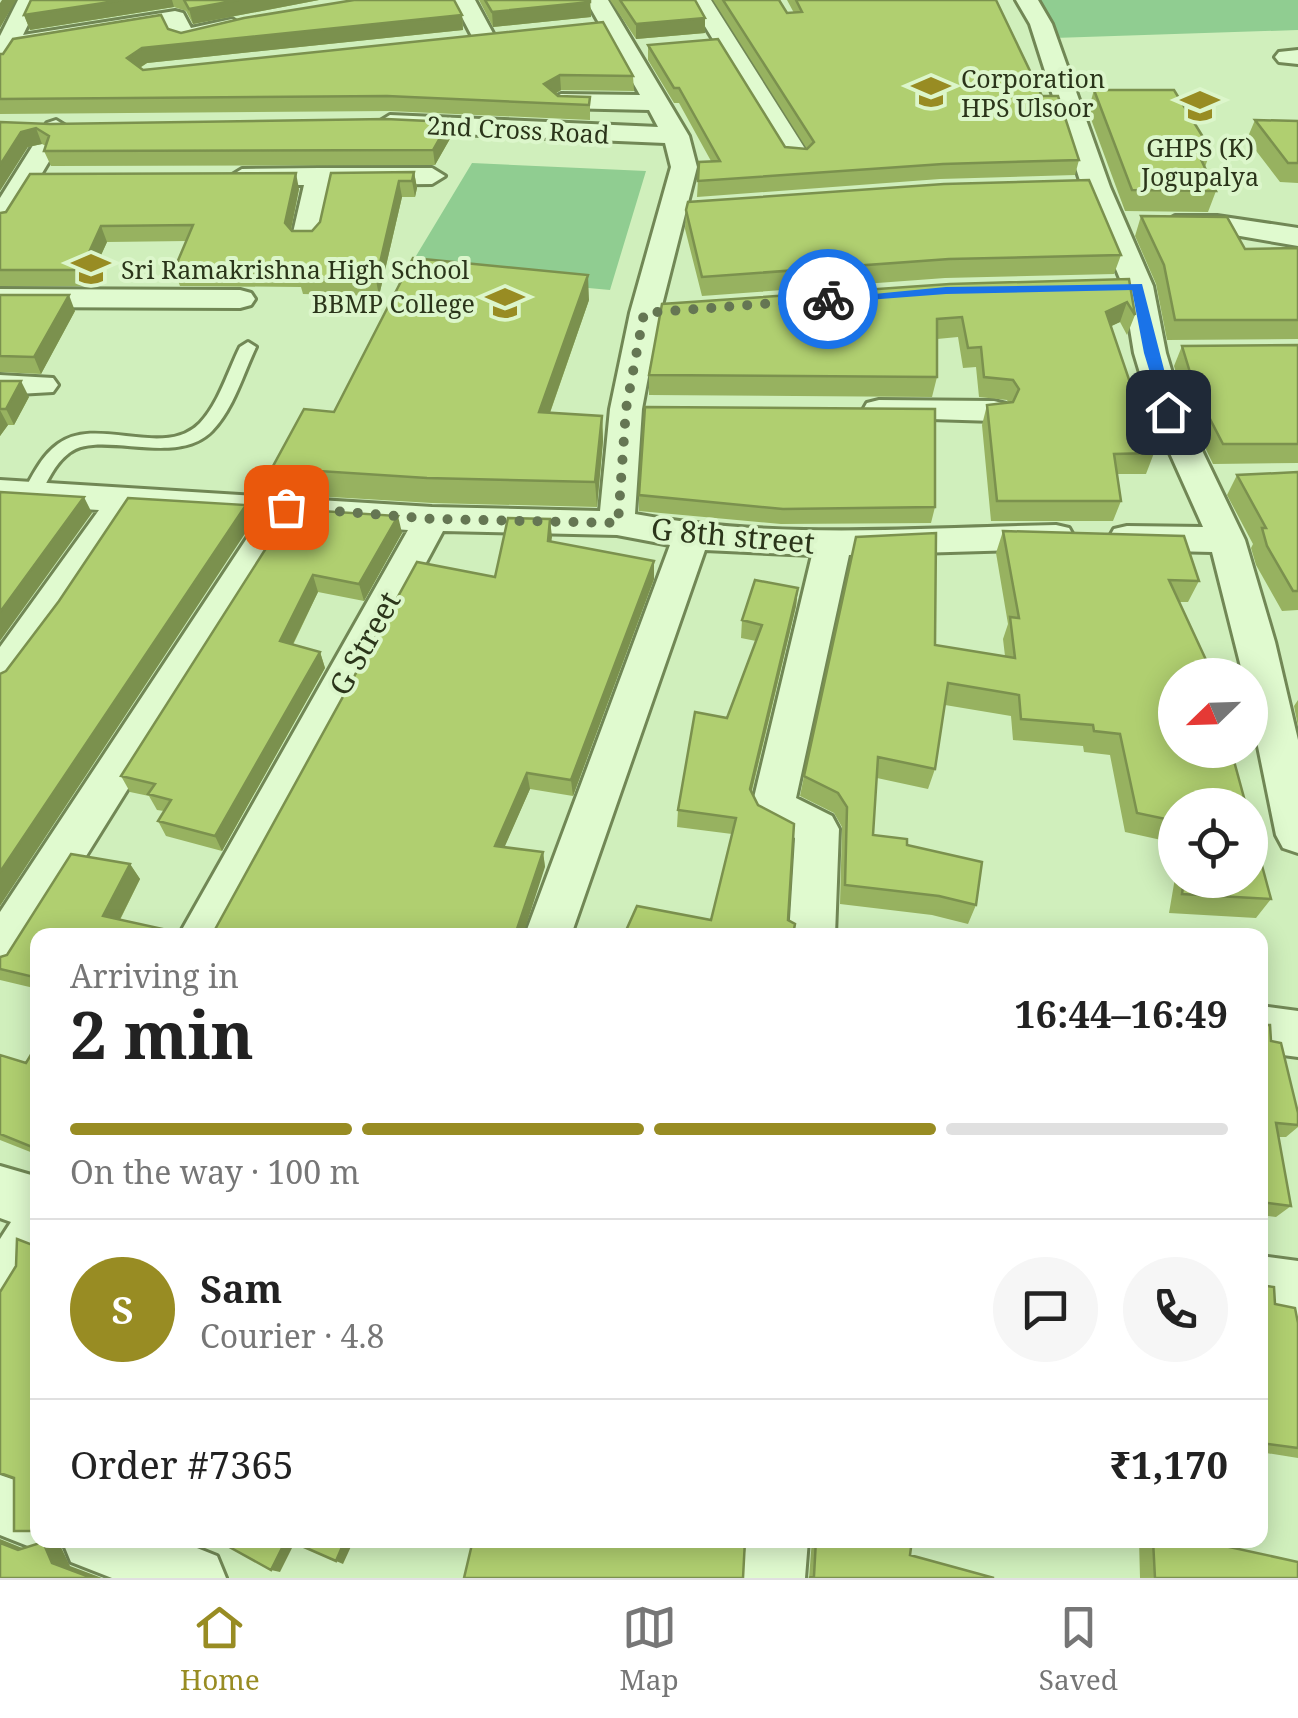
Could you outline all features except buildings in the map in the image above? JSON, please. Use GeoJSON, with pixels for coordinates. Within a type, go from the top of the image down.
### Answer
{"type":"FeatureCollection","features":[{"type":"Feature","properties":{"kind":"street"},"geometry":{"type":"LineString","coordinates":[[464,0],[483,38]]}},
{"type":"Feature","properties":{"kind":"street"},"geometry":{"type":"LineString","coordinates":[[597,0],[630,42],[676,136],[684,167],[670,210],[659,312],[626,409],[618,523]]}},
{"type":"Feature","properties":{"kind":"street"},"geometry":{"type":"LineString","coordinates":[[700,0],[717,43],[796,155]]}},
{"type":"Feature","properties":{"kind":"street"},"geometry":{"type":"LineString","coordinates":[[1027,0],[1042,24],[1086,187],[1112,223],[1138,286],[1150,353],[1168,412],[1214,479],[1226,540],[1256,642],[1298,835]]}},
{"type":"Feature","properties":{"kind":"street"},"geometry":{"type":"LineString","coordinates":[[4,52],[24,9],[53,12]]}},
{"type":"Feature","properties":{"kind":"street"},"geometry":{"type":"LineString","coordinates":[[4,52],[175,18],[184,37],[247,22]]}},
{"type":"Feature","properties":{"kind":"street"},"geometry":{"type":"LineString","coordinates":[[577,29],[630,42]]}},
{"type":"Feature","properties":{"kind":"street"},"geometry":{"type":"LineString","coordinates":[[561,101],[657,102]]}},
{"type":"Feature","properties":{"kind":"street","name":"2nd Cross Road"},"geometry":{"type":"LineString","coordinates":[[369,123],[676,136]]}},
{"type":"Feature","properties":{"kind":"street"},"geometry":{"type":"LineString","coordinates":[[0,220],[26,178],[66,128],[18,126]]}},
{"type":"Feature","properties":{"kind":"street"},"geometry":{"type":"LineString","coordinates":[[306,237],[320,176]]}},
{"type":"Feature","properties":{"kind":"street"},"geometry":{"type":"LineString","coordinates":[[222,177],[432,176]]}},
{"type":"Feature","properties":{"kind":"street"},"geometry":{"type":"LineString","coordinates":[[26,178],[65,178]]}},
{"type":"Feature","properties":{"kind":"street"},"geometry":{"type":"LineString","coordinates":[[670,210],[708,208]]}},
{"type":"Feature","properties":{"kind":"street"},"geometry":{"type":"LineString","coordinates":[[1112,223],[1216,224],[1298,238]]}},
{"type":"Feature","properties":{"kind":"street"},"geometry":{"type":"LineString","coordinates":[[1099,287],[1138,286]]}},
{"type":"Feature","properties":{"kind":"street"},"geometry":{"type":"LineString","coordinates":[[0,298],[240,299]]}},
{"type":"Feature","properties":{"kind":"street"},"geometry":{"type":"LineString","coordinates":[[1150,353],[1187,353]]}},
{"type":"Feature","properties":{"kind":"street"},"geometry":{"type":"LineString","coordinates":[[0,385],[42,385]]}},
{"type":"Feature","properties":{"kind":"street"},"geometry":{"type":"LineString","coordinates":[[626,409],[665,409]]}},
{"type":"Feature","properties":{"kind":"street"},"geometry":{"type":"LineString","coordinates":[[839,410],[994,411]]}},
{"type":"Feature","properties":{"kind":"street","name":"G 8th street"},"geometry":{"type":"LineString","coordinates":[[15,493],[432,519],[618,523],[691,537],[832,543],[1028,536],[1226,540]]}},
{"type":"Feature","properties":{"kind":"street"},"geometry":{"type":"LineString","coordinates":[[0,675],[54,606],[125,498]]}},
{"type":"Feature","properties":{"kind":"street"},"geometry":{"type":"LineString","coordinates":[[0,952],[286,507]]}},
{"type":"Feature","properties":{"kind":"street","name":"G Street"},"geometry":{"type":"LineString","coordinates":[[206,928],[432,519]]}},
{"type":"Feature","properties":{"kind":"street"},"geometry":{"type":"LineString","coordinates":[[551,928],[691,537]]}},
{"type":"Feature","properties":{"kind":"street"},"geometry":{"type":"LineString","coordinates":[[812,928],[817,828],[773,806],[832,543]]}},
{"type":"Feature","properties":{"kind":"street"},"geometry":{"type":"LineString","coordinates":[[1268,1029],[1298,1034]]}},
{"type":"Feature","properties":{"kind":"street"},"geometry":{"type":"LineString","coordinates":[[0,1192],[30,1201]]}},
{"type":"Feature","properties":{"kind":"street"},"geometry":{"type":"LineString","coordinates":[[0,1288],[30,1241]]}},
{"type":"Feature","properties":{"kind":"street"},"geometry":{"type":"LineString","coordinates":[[1268,1285],[1298,1289]]}},
{"type":"Feature","properties":{"kind":"street"},"geometry":{"type":"LineString","coordinates":[[0,1505],[30,1516]]}},
{"type":"Feature","properties":{"kind":"street"},"geometry":{"type":"LineString","coordinates":[[114,1548],[195,1578]]}},
{"type":"Feature","properties":{"kind":"street"},"geometry":{"type":"LineString","coordinates":[[774,1578],[776,1548]]}},
{"type":"Feature","properties":{"kind":"lane"},"geometry":{"type":"LineString","coordinates":[[15,493],[53,454],[80,440],[175,441],[192,437],[206,428],[248,347]]}},
{"type":"Feature","properties":{"kind":"green space"},"geometry":{"type":"Polygon","coordinates":[[[1037,0],[1298,0],[1298,30],[1054,38],[1037,0]]]}},
{"type":"Feature","properties":{"kind":"green space"},"geometry":{"type":"Polygon","coordinates":[[[472,163],[646,171],[610,290],[407,271],[472,163]]]}},
{"type":"Feature","properties":{"kind":"way so far"},"geometry":{"type":"LineString","coordinates":[[286,507],[432,519],[618,523],[626,409],[644,313],[828,299]]}},
{"type":"Feature","properties":{"kind":"place","name":"Corporation HPS Ulsoor"},"geometry":{"type":"Point","coordinates":[931,92]}},
{"type":"Feature","properties":{"kind":"place","name":"GHPS (K) Jogupalya"},"geometry":{"type":"Point","coordinates":[1200,106]}},
{"type":"Feature","properties":{"kind":"place","name":"Sri Ramakrishna High School"},"geometry":{"type":"Point","coordinates":[91,269]}},
{"type":"Feature","properties":{"kind":"place","name":"BBMP College"},"geometry":{"type":"Point","coordinates":[505,303]}},
{"type":"Feature","properties":{"kind":"route"},"geometry":{"type":"LineString","coordinates":[[828,299],[946,290],[1138,286],[1150,353],[1168,412]]}}]}
